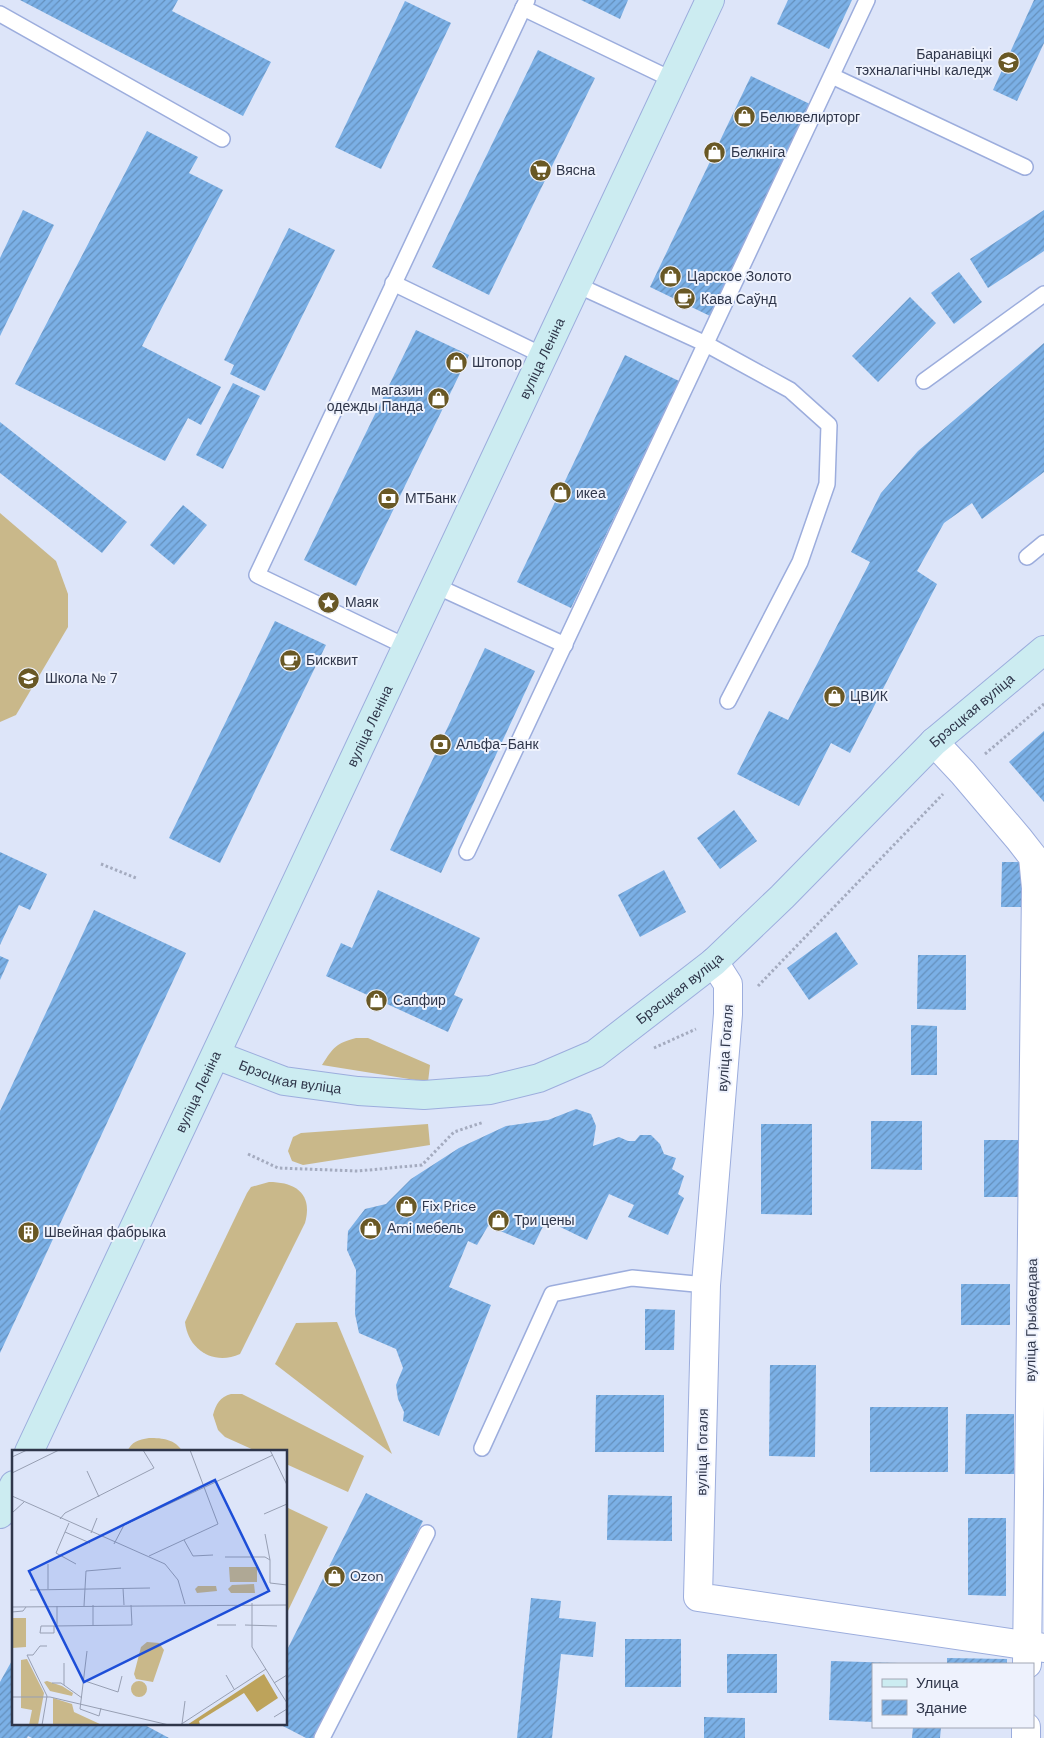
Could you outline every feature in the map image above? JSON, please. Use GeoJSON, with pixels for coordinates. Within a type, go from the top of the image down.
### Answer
{"type":"FeatureCollection","features":[{"type":"Feature","properties":{"kind":"main road","name":"вуліца Леніна"},"geometry":{"type":"LineString","coordinates":[[30,1450],[710,0]]}},
{"type":"Feature","properties":{"kind":"main road","name":"Брэсцкая вуліца"},"geometry":{"type":"LineString","coordinates":[[216,1055],[284,1081],[358,1092],[424,1095],[490,1090],[539,1078],[595,1054],[714,962],[782,897],[934,742],[1044,650]]}},
{"type":"Feature","properties":{"kind":"main road"},"geometry":{"type":"LineString","coordinates":[[0,1514],[12,1489]]}},
{"type":"Feature","properties":{"kind":"street","name":"вуліца Грыбаедава"},"geometry":{"type":"LineString","coordinates":[[934,742],[963,773],[1033,858],[1036,888],[1032,1653]]}},
{"type":"Feature","properties":{"kind":"street","name":"вуліца Гогаля"},"geometry":{"type":"LineString","coordinates":[[714,962],[728,984],[728,1014],[706,1285],[698,1597],[1032,1653]]}},
{"type":"Feature","properties":{"kind":"lane"},"geometry":{"type":"LineString","coordinates":[[467,852],[867,0]]}},
{"type":"Feature","properties":{"kind":"lane"},"geometry":{"type":"LineString","coordinates":[[407,646],[257,575],[525,4],[673,80]]}},
{"type":"Feature","properties":{"kind":"lane"},"geometry":{"type":"LineString","coordinates":[[0,15],[222,139]]}},
{"type":"Feature","properties":{"kind":"lane"},"geometry":{"type":"LineString","coordinates":[[832,76],[1025,167]]}},
{"type":"Feature","properties":{"kind":"lane"},"geometry":{"type":"LineString","coordinates":[[394,284],[544,356]]}},
{"type":"Feature","properties":{"kind":"lane"},"geometry":{"type":"LineString","coordinates":[[577,285],[706,344],[790,390],[830,426],[827,484],[800,562],[728,701]]}},
{"type":"Feature","properties":{"kind":"lane"},"geometry":{"type":"LineString","coordinates":[[924,381],[1044,294]]}},
{"type":"Feature","properties":{"kind":"lane"},"geometry":{"type":"LineString","coordinates":[[1027,557],[1044,543]]}},
{"type":"Feature","properties":{"kind":"lane"},"geometry":{"type":"LineString","coordinates":[[436,586],[565,645]]}},
{"type":"Feature","properties":{"kind":"lane"},"geometry":{"type":"LineString","coordinates":[[482,1448],[552,1294],[632,1278],[706,1285]]}},
{"type":"Feature","properties":{"kind":"lane"},"geometry":{"type":"LineString","coordinates":[[322,1738],[426,1533]]}},
{"type":"Feature","properties":{"kind":"path"},"geometry":{"type":"LineString","coordinates":[[101,864],[136,878]]}},
{"type":"Feature","properties":{"kind":"shaded area","name":"Школа № 7"},"geometry":{"type":"Polygon","coordinates":[[[0,513],[56,561],[68,594],[68,627],[16,715],[0,722],[0,513]]]}},
{"type":"Feature","properties":{"kind":"shaded area"},"geometry":{"type":"Polygon","coordinates":[[[356,1038],[368,1038],[430,1065],[428,1082],[322,1065],[336,1047],[356,1038]]]}},
{"type":"Feature","properties":{"kind":"shaded area"},"geometry":{"type":"Polygon","coordinates":[[[428,1124],[430,1145],[303,1165],[292,1161],[288,1151],[293,1137],[301,1133],[428,1124]]]}},
{"type":"Feature","properties":{"kind":"shaded area"},"geometry":{"type":"Polygon","coordinates":[[[269,1182],[287,1184],[300,1192],[307,1204],[305,1223],[240,1354],[221,1358],[212,1357],[197,1348],[187,1332],[185,1322],[247,1193],[251,1187],[269,1182]]]}},
{"type":"Feature","properties":{"kind":"shaded area"},"geometry":{"type":"Polygon","coordinates":[[[337,1322],[392,1454],[275,1364],[296,1323],[337,1322]]]}},
{"type":"Feature","properties":{"kind":"shaded area"},"geometry":{"type":"Polygon","coordinates":[[[231,1394],[242,1394],[364,1456],[348,1492],[288,1465],[288,1450],[254,1450],[225,1437],[218,1430],[213,1415],[219,1402],[231,1394]]]}},
{"type":"Feature","properties":{"kind":"shaded area"},"geometry":{"type":"Polygon","coordinates":[[[159,1438],[168,1440],[176,1444],[182,1450],[128,1450],[131,1445],[142,1439],[159,1438]]]}},
{"type":"Feature","properties":{"kind":"shaded area"},"geometry":{"type":"Polygon","coordinates":[[[288,1508],[328,1527],[288,1611],[288,1508]]]}},
{"type":"Feature","properties":{"kind":"building"},"geometry":{"type":"Polygon","coordinates":[[[20,0],[178,0],[172,11],[271,62],[243,116],[20,0]]]}},
{"type":"Feature","properties":{"kind":"building"},"geometry":{"type":"Polygon","coordinates":[[[581,0],[628,0],[620,19],[581,0]]]}},
{"type":"Feature","properties":{"kind":"building"},"geometry":{"type":"Polygon","coordinates":[[[788,0],[852,0],[829,49],[777,24],[788,0]]]}},
{"type":"Feature","properties":{"kind":"building"},"geometry":{"type":"Polygon","coordinates":[[[1034,0],[1044,0],[1044,43],[1017,101],[993,90],[1034,0]]]}},
{"type":"Feature","properties":{"kind":"building"},"geometry":{"type":"Polygon","coordinates":[[[405,1],[451,23],[381,169],[335,147],[405,1]]]}},
{"type":"Feature","properties":{"kind":"building"},"geometry":{"type":"Polygon","coordinates":[[[538,50],[595,78],[489,295],[432,267],[538,50]]]}},
{"type":"Feature","properties":{"kind":"building"},"geometry":{"type":"Polygon","coordinates":[[[751,76],[812,105],[710,316],[650,287],[751,76]]]}},
{"type":"Feature","properties":{"kind":"building"},"geometry":{"type":"Polygon","coordinates":[[[147,131],[198,157],[189,173],[223,190],[142,346],[221,387],[201,425],[188,418],[165,461],[15,384],[147,131]]]}},
{"type":"Feature","properties":{"kind":"building"},"geometry":{"type":"Polygon","coordinates":[[[23,210],[54,225],[0,336],[0,258],[23,210]]]}},
{"type":"Feature","properties":{"kind":"building"},"geometry":{"type":"Polygon","coordinates":[[[1044,210],[1044,251],[988,288],[970,259],[1044,210]]]}},
{"type":"Feature","properties":{"kind":"building"},"geometry":{"type":"Polygon","coordinates":[[[289,228],[335,250],[265,391],[230,374],[234,365],[224,360],[289,228]]]}},
{"type":"Feature","properties":{"kind":"building"},"geometry":{"type":"Polygon","coordinates":[[[959,272],[982,302],[954,324],[931,293],[959,272]]]}},
{"type":"Feature","properties":{"kind":"building"},"geometry":{"type":"Polygon","coordinates":[[[910,297],[936,323],[878,382],[852,356],[910,297]]]}},
{"type":"Feature","properties":{"kind":"building"},"geometry":{"type":"Polygon","coordinates":[[[416,330],[469,355],[356,586],[304,560],[416,330]]]}},
{"type":"Feature","properties":{"kind":"building"},"geometry":{"type":"Polygon","coordinates":[[[1044,343],[1044,472],[982,519],[972,503],[944,523],[917,571],[937,584],[850,753],[831,743],[799,806],[737,774],[769,711],[788,720],[870,562],[851,552],[881,493],[918,451],[1044,343]]]}},
{"type":"Feature","properties":{"kind":"building"},"geometry":{"type":"Polygon","coordinates":[[[625,355],[679,381],[571,608],[517,582],[625,355]]]}},
{"type":"Feature","properties":{"kind":"building"},"geometry":{"type":"Polygon","coordinates":[[[233,383],[260,396],[223,469],[196,455],[233,383]]]}},
{"type":"Feature","properties":{"kind":"building"},"geometry":{"type":"Polygon","coordinates":[[[0,422],[127,522],[102,553],[0,473],[0,422]]]}},
{"type":"Feature","properties":{"kind":"building"},"geometry":{"type":"Polygon","coordinates":[[[183,505],[207,525],[174,565],[150,545],[183,505]]]}},
{"type":"Feature","properties":{"kind":"building"},"geometry":{"type":"Polygon","coordinates":[[[275,621],[326,645],[220,863],[169,838],[275,621]]]}},
{"type":"Feature","properties":{"kind":"building"},"geometry":{"type":"Polygon","coordinates":[[[485,648],[535,671],[441,873],[390,850],[485,648]]]}},
{"type":"Feature","properties":{"kind":"building"},"geometry":{"type":"Polygon","coordinates":[[[1044,731],[1044,802],[1009,762],[1044,731]]]}},
{"type":"Feature","properties":{"kind":"building"},"geometry":{"type":"Polygon","coordinates":[[[734,810],[757,841],[720,869],[697,838],[734,810]]]}},
{"type":"Feature","properties":{"kind":"building"},"geometry":{"type":"Polygon","coordinates":[[[0,852],[47,874],[30,910],[19,905],[0,945],[0,852]]]}},
{"type":"Feature","properties":{"kind":"building"},"geometry":{"type":"Polygon","coordinates":[[[1002,862],[1027,862],[1027,907],[1001,907],[1002,862]]]}},
{"type":"Feature","properties":{"kind":"building"},"geometry":{"type":"Polygon","coordinates":[[[664,870],[686,912],[640,937],[618,895],[664,870]]]}},
{"type":"Feature","properties":{"kind":"building"},"geometry":{"type":"Polygon","coordinates":[[[378,890],[480,938],[454,995],[463,999],[448,1032],[326,976],[341,943],[352,948],[378,890]]]}},
{"type":"Feature","properties":{"kind":"building","name":"Швейная фабрыка"},"geometry":{"type":"Polygon","coordinates":[[[94,910],[186,953],[0,1353],[0,1111],[94,910]]]}},
{"type":"Feature","properties":{"kind":"building"},"geometry":{"type":"Polygon","coordinates":[[[836,932],[858,964],[809,1000],[787,968],[836,932]]]}},
{"type":"Feature","properties":{"kind":"building"},"geometry":{"type":"Polygon","coordinates":[[[918,955],[966,955],[966,1010],[917,1009],[918,955]]]}},
{"type":"Feature","properties":{"kind":"building"},"geometry":{"type":"Polygon","coordinates":[[[0,956],[9,960],[0,980],[0,956]]]}},
{"type":"Feature","properties":{"kind":"building"},"geometry":{"type":"Polygon","coordinates":[[[911,1025],[937,1026],[937,1075],[911,1075],[911,1025]]]}},
{"type":"Feature","properties":{"kind":"building"},"geometry":{"type":"Polygon","coordinates":[[[576,1109],[591,1114],[596,1126],[593,1146],[619,1137],[628,1141],[635,1141],[640,1135],[651,1135],[660,1144],[664,1154],[676,1158],[672,1169],[684,1176],[678,1194],[684,1198],[668,1235],[628,1217],[634,1205],[609,1194],[587,1240],[546,1220],[534,1245],[488,1226],[477,1245],[468,1241],[449,1287],[491,1305],[439,1436],[403,1421],[404,1412],[398,1399],[396,1385],[403,1368],[396,1349],[359,1333],[355,1314],[356,1270],[347,1250],[348,1231],[365,1209],[386,1204],[411,1179],[459,1148],[506,1126],[548,1120],[576,1109]]]}},
{"type":"Feature","properties":{"kind":"building"},"geometry":{"type":"Polygon","coordinates":[[[871,1121],[922,1121],[922,1170],[871,1169],[871,1121]]]}},
{"type":"Feature","properties":{"kind":"building"},"geometry":{"type":"Polygon","coordinates":[[[761,1124],[812,1124],[812,1215],[761,1214],[761,1124]]]}},
{"type":"Feature","properties":{"kind":"building"},"geometry":{"type":"Polygon","coordinates":[[[984,1140],[1023,1140],[1023,1197],[984,1197],[984,1140]]]}},
{"type":"Feature","properties":{"kind":"building"},"geometry":{"type":"Polygon","coordinates":[[[961,1284],[1010,1284],[1010,1325],[961,1325],[961,1284]]]}},
{"type":"Feature","properties":{"kind":"building"},"geometry":{"type":"Polygon","coordinates":[[[645,1309],[675,1310],[674,1350],[645,1350],[645,1309]]]}},
{"type":"Feature","properties":{"kind":"building"},"geometry":{"type":"Polygon","coordinates":[[[770,1365],[816,1365],[815,1457],[769,1456],[770,1365]]]}},
{"type":"Feature","properties":{"kind":"building"},"geometry":{"type":"Polygon","coordinates":[[[596,1395],[664,1395],[664,1452],[595,1452],[596,1395]]]}},
{"type":"Feature","properties":{"kind":"building"},"geometry":{"type":"Polygon","coordinates":[[[870,1407],[948,1407],[948,1472],[870,1472],[870,1407]]]}},
{"type":"Feature","properties":{"kind":"building"},"geometry":{"type":"Polygon","coordinates":[[[966,1414],[1014,1414],[1014,1474],[965,1474],[966,1414]]]}},
{"type":"Feature","properties":{"kind":"building"},"geometry":{"type":"Polygon","coordinates":[[[366,1493],[423,1521],[314,1738],[306,1738],[283,1726],[288,1726],[288,1648],[366,1493]]]}},
{"type":"Feature","properties":{"kind":"building"},"geometry":{"type":"Polygon","coordinates":[[[608,1495],[672,1496],[672,1541],[607,1540],[608,1495]]]}},
{"type":"Feature","properties":{"kind":"building"},"geometry":{"type":"Polygon","coordinates":[[[968,1518],[1006,1518],[1006,1596],[968,1595],[968,1518]]]}},
{"type":"Feature","properties":{"kind":"building"},"geometry":{"type":"Polygon","coordinates":[[[531,1598],[561,1601],[559,1618],[596,1622],[593,1657],[561,1654],[552,1738],[517,1738],[531,1598]]]}},
{"type":"Feature","properties":{"kind":"building"},"geometry":{"type":"Polygon","coordinates":[[[625,1639],[681,1639],[681,1687],[625,1687],[625,1639]]]}},
{"type":"Feature","properties":{"kind":"building"},"geometry":{"type":"Polygon","coordinates":[[[727,1654],[777,1654],[777,1693],[727,1693],[727,1654]]]}},
{"type":"Feature","properties":{"kind":"building"},"geometry":{"type":"Polygon","coordinates":[[[947,1658],[1007,1659],[1007,1663],[947,1663],[947,1658]]]}},
{"type":"Feature","properties":{"kind":"building"},"geometry":{"type":"Polygon","coordinates":[[[12,1661],[12,1726],[147,1726],[169,1738],[32,1738],[28,1736],[27,1738],[0,1738],[0,1682],[12,1661]]]}},
{"type":"Feature","properties":{"kind":"building"},"geometry":{"type":"Polygon","coordinates":[[[831,1661],[899,1663],[872,1663],[872,1722],[829,1720],[831,1661]]]}},
{"type":"Feature","properties":{"kind":"building"},"geometry":{"type":"Polygon","coordinates":[[[704,1717],[745,1718],[745,1738],[704,1738],[704,1717]]]}},
{"type":"Feature","properties":{"kind":"building"},"geometry":{"type":"Polygon","coordinates":[[[913,1728],[941,1728],[940,1738],[912,1738],[913,1728]]]}},
{"type":"Feature","properties":{"kind":"place","name":"Баранавіцкі тэхналагічны каледж"},"geometry":{"type":"Point","coordinates":[1008,62]}},
{"type":"Feature","properties":{"kind":"place","name":"Белювелирторг"},"geometry":{"type":"Point","coordinates":[744,117]}},
{"type":"Feature","properties":{"kind":"place","name":"Белкніга"},"geometry":{"type":"Point","coordinates":[715,152]}},
{"type":"Feature","properties":{"kind":"place","name":"Вясна"},"geometry":{"type":"Point","coordinates":[540,170]}},
{"type":"Feature","properties":{"kind":"place","name":"Царское Золото"},"geometry":{"type":"Point","coordinates":[671,276]}},
{"type":"Feature","properties":{"kind":"place","name":"Кава Саўнд"},"geometry":{"type":"Point","coordinates":[685,299]}},
{"type":"Feature","properties":{"kind":"place","name":"Штопор"},"geometry":{"type":"Point","coordinates":[456,362]}},
{"type":"Feature","properties":{"kind":"place","name":"магазин одежды Панда"},"geometry":{"type":"Point","coordinates":[439,398]}},
{"type":"Feature","properties":{"kind":"place","name":"икеа"},"geometry":{"type":"Point","coordinates":[560,493]}},
{"type":"Feature","properties":{"kind":"place","name":"МТБанк"},"geometry":{"type":"Point","coordinates":[389,498]}},
{"type":"Feature","properties":{"kind":"place","name":"Маяк"},"geometry":{"type":"Point","coordinates":[329,602]}},
{"type":"Feature","properties":{"kind":"place","name":"Бисквит"},"geometry":{"type":"Point","coordinates":[290,660]}},
{"type":"Feature","properties":{"kind":"place","name":"Школа № 7"},"geometry":{"type":"Point","coordinates":[29,678]}},
{"type":"Feature","properties":{"kind":"place","name":"ЦВИК"},"geometry":{"type":"Point","coordinates":[834,696]}},
{"type":"Feature","properties":{"kind":"place","name":"Альфа-Банк"},"geometry":{"type":"Point","coordinates":[440,744]}},
{"type":"Feature","properties":{"kind":"place","name":"Сапфир"},"geometry":{"type":"Point","coordinates":[377,1000]}},
{"type":"Feature","properties":{"kind":"place","name":"Fix Price"},"geometry":{"type":"Point","coordinates":[406,1206]}},
{"type":"Feature","properties":{"kind":"place","name":"Три цены"},"geometry":{"type":"Point","coordinates":[498,1220]}},
{"type":"Feature","properties":{"kind":"place","name":"Аmi мебель"},"geometry":{"type":"Point","coordinates":[371,1228]}},
{"type":"Feature","properties":{"kind":"place","name":"Швейная фабрыка"},"geometry":{"type":"Point","coordinates":[28,1232]}},
{"type":"Feature","properties":{"kind":"place","name":"Ozon"},"geometry":{"type":"Point","coordinates":[334,1576]}}]}
